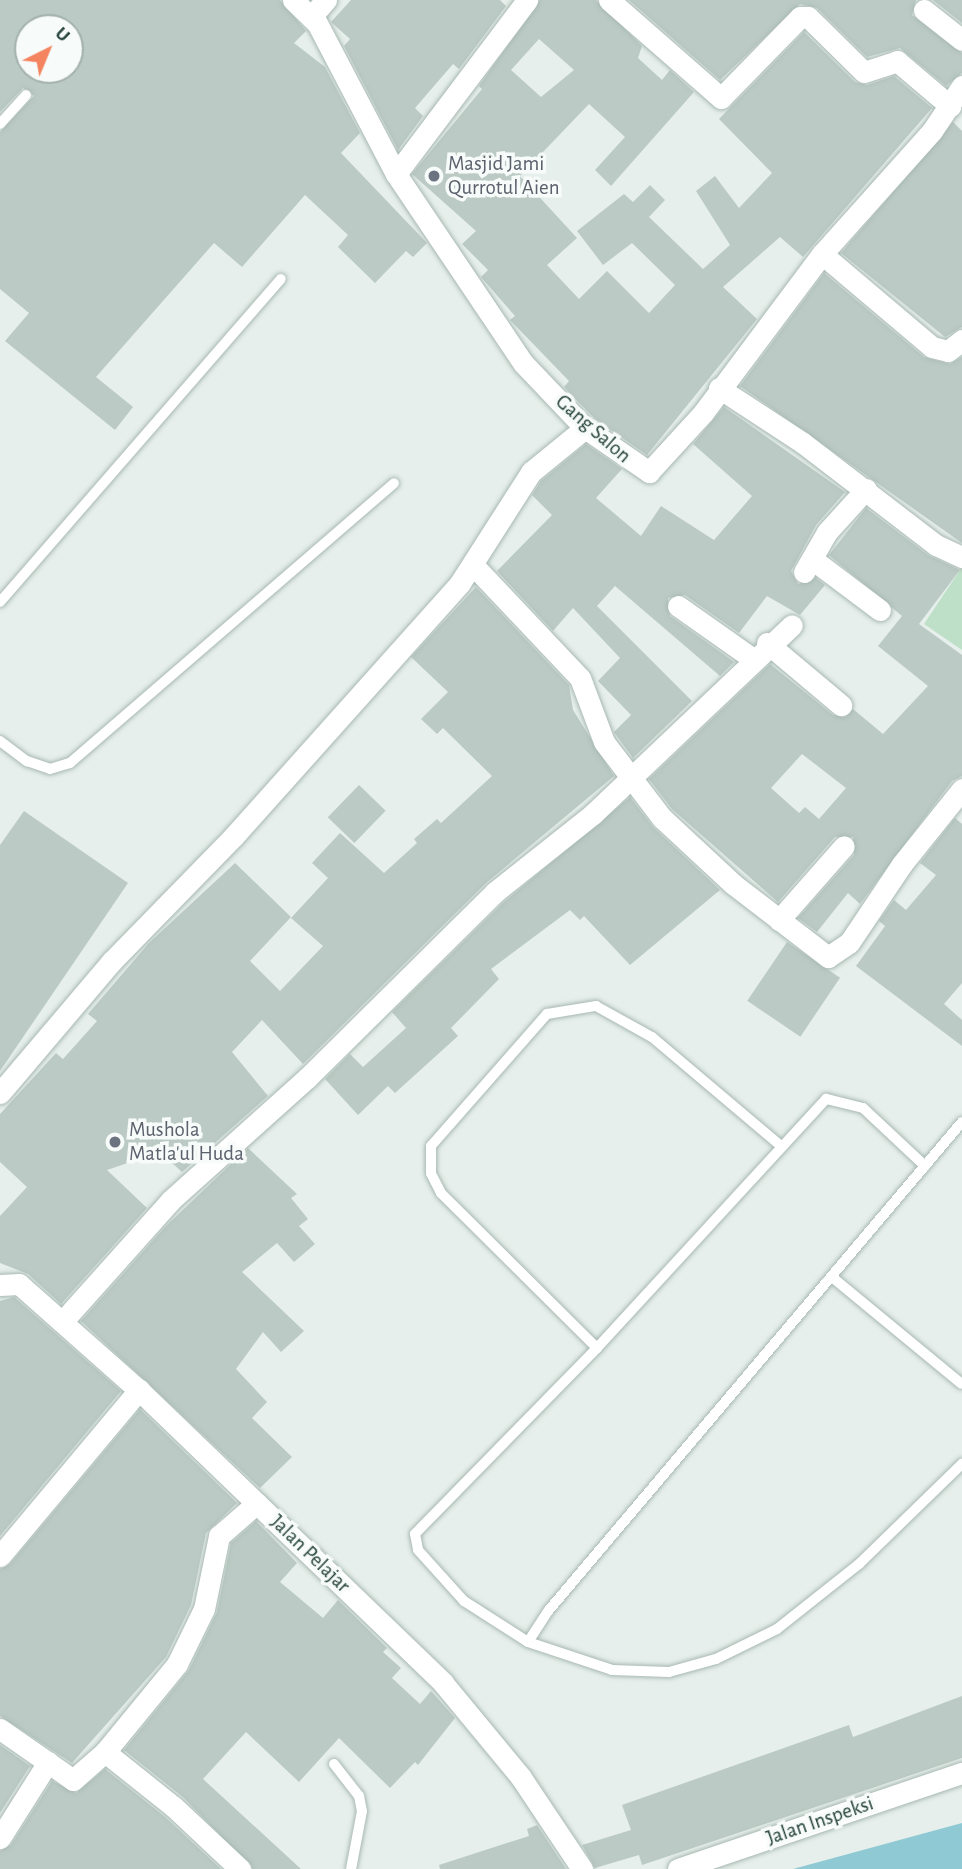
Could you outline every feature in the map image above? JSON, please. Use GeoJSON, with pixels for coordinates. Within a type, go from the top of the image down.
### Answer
{"type":"FeatureCollection","features":[{"type":"Feature","properties":{"kind":"street","name":"Gang Salon"},"geometry":{"type":"LineString","coordinates":[[293,0],[311,17],[396,174],[523,363],[584,428],[649,472],[659,467],[822,254],[950,106],[962,86]]}},
{"type":"Feature","properties":{"kind":"street"},"geometry":{"type":"LineString","coordinates":[[311,17],[326,0]]}},
{"type":"Feature","properties":{"kind":"street"},"geometry":{"type":"LineString","coordinates":[[396,174],[527,0]]}},
{"type":"Feature","properties":{"kind":"street"},"geometry":{"type":"LineString","coordinates":[[610,0],[720,98],[800,17],[808,17],[864,72],[897,61],[950,106]]}},
{"type":"Feature","properties":{"kind":"street"},"geometry":{"type":"LineString","coordinates":[[923,9],[962,40]]}},
{"type":"Feature","properties":{"kind":"street"},"geometry":{"type":"LineString","coordinates":[[822,254],[932,347],[948,351],[962,340]]}},
{"type":"Feature","properties":{"kind":"street"},"geometry":{"type":"LineString","coordinates":[[719,388],[866,489],[936,545],[962,557]]}},
{"type":"Feature","properties":{"kind":"street"},"geometry":{"type":"LineString","coordinates":[[0,1093],[111,961],[234,836],[474,566],[517,490],[584,428]]}},
{"type":"Feature","properties":{"kind":"street"},"geometry":{"type":"LineString","coordinates":[[866,489],[827,532],[808,565],[880,610]]}},
{"type":"Feature","properties":{"kind":"street"},"geometry":{"type":"LineString","coordinates":[[474,566],[580,678],[604,742],[630,780],[662,818],[810,948],[828,957],[842,950],[962,789]]}},
{"type":"Feature","properties":{"kind":"street"},"geometry":{"type":"LineString","coordinates":[[678,606],[760,651],[841,705]]}},
{"type":"Feature","properties":{"kind":"street"},"geometry":{"type":"LineString","coordinates":[[62,1322],[171,1200],[307,1078],[495,892],[630,780],[760,651],[792,625]]}},
{"type":"Feature","properties":{"kind":"street"},"geometry":{"type":"LineString","coordinates":[[779,920],[844,846]]}},
{"type":"Feature","properties":{"kind":"street","name":"Jalan Pelajar"},"geometry":{"type":"LineString","coordinates":[[0,1285],[19,1284],[139,1390],[443,1684],[520,1776],[582,1869]]}},
{"type":"Feature","properties":{"kind":"street"},"geometry":{"type":"LineString","coordinates":[[0,1556],[139,1390]]}},
{"type":"Feature","properties":{"kind":"street"},"geometry":{"type":"LineString","coordinates":[[0,1729],[77,1779],[105,1752],[177,1664],[204,1609],[219,1536],[257,1503]]}},
{"type":"Feature","properties":{"kind":"street"},"geometry":{"type":"LineString","coordinates":[[105,1752],[174,1807],[240,1869]]}},
{"type":"Feature","properties":{"kind":"street"},"geometry":{"type":"LineString","coordinates":[[0,1838],[48,1762]]}},
{"type":"Feature","properties":{"kind":"street","name":"Jalan Inspeksi"},"geometry":{"type":"LineString","coordinates":[[678,1869],[962,1773]]}},
{"type":"Feature","properties":{"kind":"lane"},"geometry":{"type":"LineString","coordinates":[[0,124],[26,95]]}},
{"type":"Feature","properties":{"kind":"lane"},"geometry":{"type":"LineString","coordinates":[[0,602],[281,279]]}},
{"type":"Feature","properties":{"kind":"lane"},"geometry":{"type":"LineString","coordinates":[[0,741],[27,761],[50,769],[70,763],[394,484]]}},
{"type":"Feature","properties":{"kind":"lane"},"geometry":{"type":"LineString","coordinates":[[597,1348],[441,1194],[430,1173],[431,1146],[547,1014],[596,1006],[629,1025],[782,1147]]}},
{"type":"Feature","properties":{"kind":"lane"},"geometry":{"type":"LineString","coordinates":[[925,1166],[863,1108],[843,1099],[826,1099],[597,1348],[415,1534],[418,1550],[464,1601],[528,1642],[612,1670],[669,1672],[716,1659],[777,1629],[838,1581],[962,1464]]}},
{"type":"Feature","properties":{"kind":"lane"},"geometry":{"type":"LineString","coordinates":[[528,1642],[549,1610],[962,1122]]}},
{"type":"Feature","properties":{"kind":"lane"},"geometry":{"type":"LineString","coordinates":[[832,1277],[962,1384]]}},
{"type":"Feature","properties":{"kind":"lane"},"geometry":{"type":"LineString","coordinates":[[334,1764],[359,1796],[362,1811],[351,1869]]}},
{"type":"Feature","properties":{"kind":"green space"},"geometry":{"type":"Polygon","coordinates":[[[962,567],[962,650],[924,624],[962,567]]]}},
{"type":"Feature","properties":{"kind":"water"},"geometry":{"type":"Polygon","coordinates":[[[962,1823],[962,1869],[793,1869],[962,1823]]]}},
{"type":"Feature","properties":{"kind":"building"},"geometry":{"type":"Polygon","coordinates":[[[0,0],[280,0],[306,31],[294,43],[325,67],[360,133],[341,153],[427,243],[413,257],[406,251],[375,283],[338,247],[348,235],[305,195],[242,267],[214,243],[96,377],[133,407],[115,430],[5,341],[29,313],[0,289],[0,132],[34,96],[23,88],[0,112],[0,0]]]}},
{"type":"Feature","properties":{"kind":"building"},"geometry":{"type":"Polygon","coordinates":[[[351,0],[500,0],[506,6],[459,69],[453,64],[415,108],[423,116],[398,150],[344,46],[350,39],[331,22],[351,0]]]}},
{"type":"Feature","properties":{"kind":"building"},"geometry":{"type":"Polygon","coordinates":[[[540,0],[596,0],[642,46],[638,58],[662,80],[670,70],[694,92],[611,186],[595,170],[625,137],[589,104],[520,176],[577,238],[547,265],[579,299],[607,271],[649,313],[675,285],[632,243],[603,265],[577,231],[624,194],[633,202],[650,185],[665,200],[649,217],[703,269],[730,245],[696,191],[715,176],[739,208],[772,173],[719,119],[804,32],[855,82],[867,85],[894,76],[932,108],[803,257],[780,237],[723,287],[757,319],[647,455],[595,419],[564,387],[569,381],[510,320],[515,316],[481,277],[488,270],[462,244],[476,231],[412,174],[482,89],[479,86],[540,0]],[[539,39],[511,70],[541,97],[574,70],[539,39]]]}},
{"type":"Feature","properties":{"kind":"building"},"geometry":{"type":"Polygon","coordinates":[[[629,0],[916,0],[912,15],[962,53],[962,73],[946,86],[900,48],[867,57],[817,8],[800,4],[720,80],[629,0]]]}},
{"type":"Feature","properties":{"kind":"building"},"geometry":{"type":"Polygon","coordinates":[[[933,0],[962,0],[962,23],[933,0]]]}},
{"type":"Feature","properties":{"kind":"building"},"geometry":{"type":"Polygon","coordinates":[[[953,122],[962,131],[962,327],[945,337],[841,253],[953,122]]]}},
{"type":"Feature","properties":{"kind":"building"},"geometry":{"type":"Polygon","coordinates":[[[824,273],[924,357],[950,364],[962,357],[962,543],[740,386],[824,273]]]}},
{"type":"Feature","properties":{"kind":"building"},"geometry":{"type":"Polygon","coordinates":[[[724,407],[845,492],[816,525],[791,571],[798,584],[816,578],[825,585],[800,615],[767,596],[739,633],[685,595],[668,598],[670,616],[734,662],[720,676],[615,586],[597,606],[692,701],[633,758],[614,732],[631,715],[598,681],[620,658],[573,608],[553,631],[497,571],[552,515],[532,495],[541,481],[586,444],[622,469],[596,498],[641,536],[661,506],[714,540],[752,496],[693,444],[724,407]]]}},
{"type":"Feature","properties":{"kind":"building"},"geometry":{"type":"Polygon","coordinates":[[[866,508],[928,555],[960,570],[919,624],[962,655],[962,776],[952,781],[860,904],[848,893],[817,932],[798,918],[854,855],[853,837],[835,837],[778,902],[672,809],[649,779],[770,664],[833,715],[845,717],[853,709],[883,734],[928,686],[878,646],[902,616],[829,555],[866,508]],[[802,754],[771,788],[799,813],[805,807],[819,819],[846,788],[802,754]]]}},
{"type":"Feature","properties":{"kind":"building"},"geometry":{"type":"Polygon","coordinates":[[[476,587],[569,685],[573,710],[614,776],[486,883],[303,1064],[262,1020],[232,1052],[268,1096],[182,1172],[160,1152],[107,1170],[147,1208],[61,1304],[28,1274],[0,1263],[0,1216],[27,1187],[0,1162],[0,1114],[56,1053],[63,1059],[97,1021],[88,1014],[149,943],[235,863],[291,917],[250,961],[280,991],[323,946],[291,918],[328,878],[312,863],[340,833],[384,873],[417,843],[414,839],[437,819],[441,823],[492,776],[443,728],[437,734],[421,719],[448,692],[411,657],[476,587]]]}},
{"type":"Feature","properties":{"kind":"building"},"geometry":{"type":"Polygon","coordinates":[[[359,785],[386,811],[354,843],[328,817],[359,785]]]}},
{"type":"Feature","properties":{"kind":"building"},"geometry":{"type":"Polygon","coordinates":[[[630,797],[653,827],[720,890],[630,965],[584,916],[580,920],[570,910],[491,969],[499,979],[451,1028],[458,1036],[395,1093],[388,1086],[358,1115],[325,1079],[350,1054],[363,1067],[406,1028],[392,1012],[504,902],[630,797]]]}},
{"type":"Feature","properties":{"kind":"building"},"geometry":{"type":"Polygon","coordinates":[[[24,811],[128,883],[0,1071],[0,845],[24,811]]]}},
{"type":"Feature","properties":{"kind":"building"},"geometry":{"type":"Polygon","coordinates":[[[955,818],[962,824],[962,983],[944,1004],[962,1020],[962,1046],[856,966],[885,926],[879,921],[894,900],[906,910],[936,875],[920,863],[955,818]]]}},
{"type":"Feature","properties":{"kind":"building"},"geometry":{"type":"Polygon","coordinates":[[[787,942],[840,978],[800,1037],[747,1001],[787,942]]]}},
{"type":"Feature","properties":{"kind":"building"},"geometry":{"type":"Polygon","coordinates":[[[248,1148],[297,1194],[291,1198],[308,1219],[299,1226],[315,1244],[294,1262],[277,1243],[242,1272],[304,1331],[281,1352],[263,1332],[236,1369],[267,1402],[252,1418],[292,1457],[260,1488],[81,1321],[166,1226],[248,1148]]]}},
{"type":"Feature","properties":{"kind":"building"},"geometry":{"type":"Polygon","coordinates":[[[14,1297],[121,1391],[0,1536],[0,1301],[14,1297]]]}},
{"type":"Feature","properties":{"kind":"building"},"geometry":{"type":"Polygon","coordinates":[[[140,1409],[237,1503],[206,1533],[191,1605],[166,1657],[72,1763],[0,1716],[0,1569],[10,1564],[140,1409]]]}},
{"type":"Feature","properties":{"kind":"building"},"geometry":{"type":"Polygon","coordinates":[[[256,1521],[297,1563],[280,1582],[323,1618],[338,1600],[387,1648],[383,1652],[401,1668],[392,1678],[420,1704],[431,1691],[455,1718],[418,1765],[415,1762],[390,1788],[339,1738],[299,1782],[246,1732],[203,1779],[301,1869],[253,1869],[183,1797],[124,1750],[189,1670],[217,1612],[231,1543],[256,1521]]]}},
{"type":"Feature","properties":{"kind":"building"},"geometry":{"type":"Polygon","coordinates":[[[962,1696],[962,1758],[642,1865],[639,1855],[595,1868],[582,1845],[631,1830],[622,1805],[849,1725],[853,1737],[962,1696]]]}},
{"type":"Feature","properties":{"kind":"building"},"geometry":{"type":"Polygon","coordinates":[[[0,1745],[30,1766],[0,1813],[0,1745]]]}},
{"type":"Feature","properties":{"kind":"building"},"geometry":{"type":"Polygon","coordinates":[[[105,1769],[165,1817],[221,1869],[0,1869],[0,1851],[11,1845],[52,1781],[76,1793],[105,1769]]]}},
{"type":"Feature","properties":{"kind":"building"},"geometry":{"type":"Polygon","coordinates":[[[537,1825],[566,1869],[440,1869],[439,1865],[529,1836],[527,1829],[537,1825]]]}},
{"type":"Feature","properties":{"kind":"place","name":"Masjid Jami Qurrotul Aien"},"geometry":{"type":"Point","coordinates":[434,176]}},
{"type":"Feature","properties":{"kind":"place","name":"Mushola Matla'ul Huda"},"geometry":{"type":"Point","coordinates":[115,1142]}}]}
